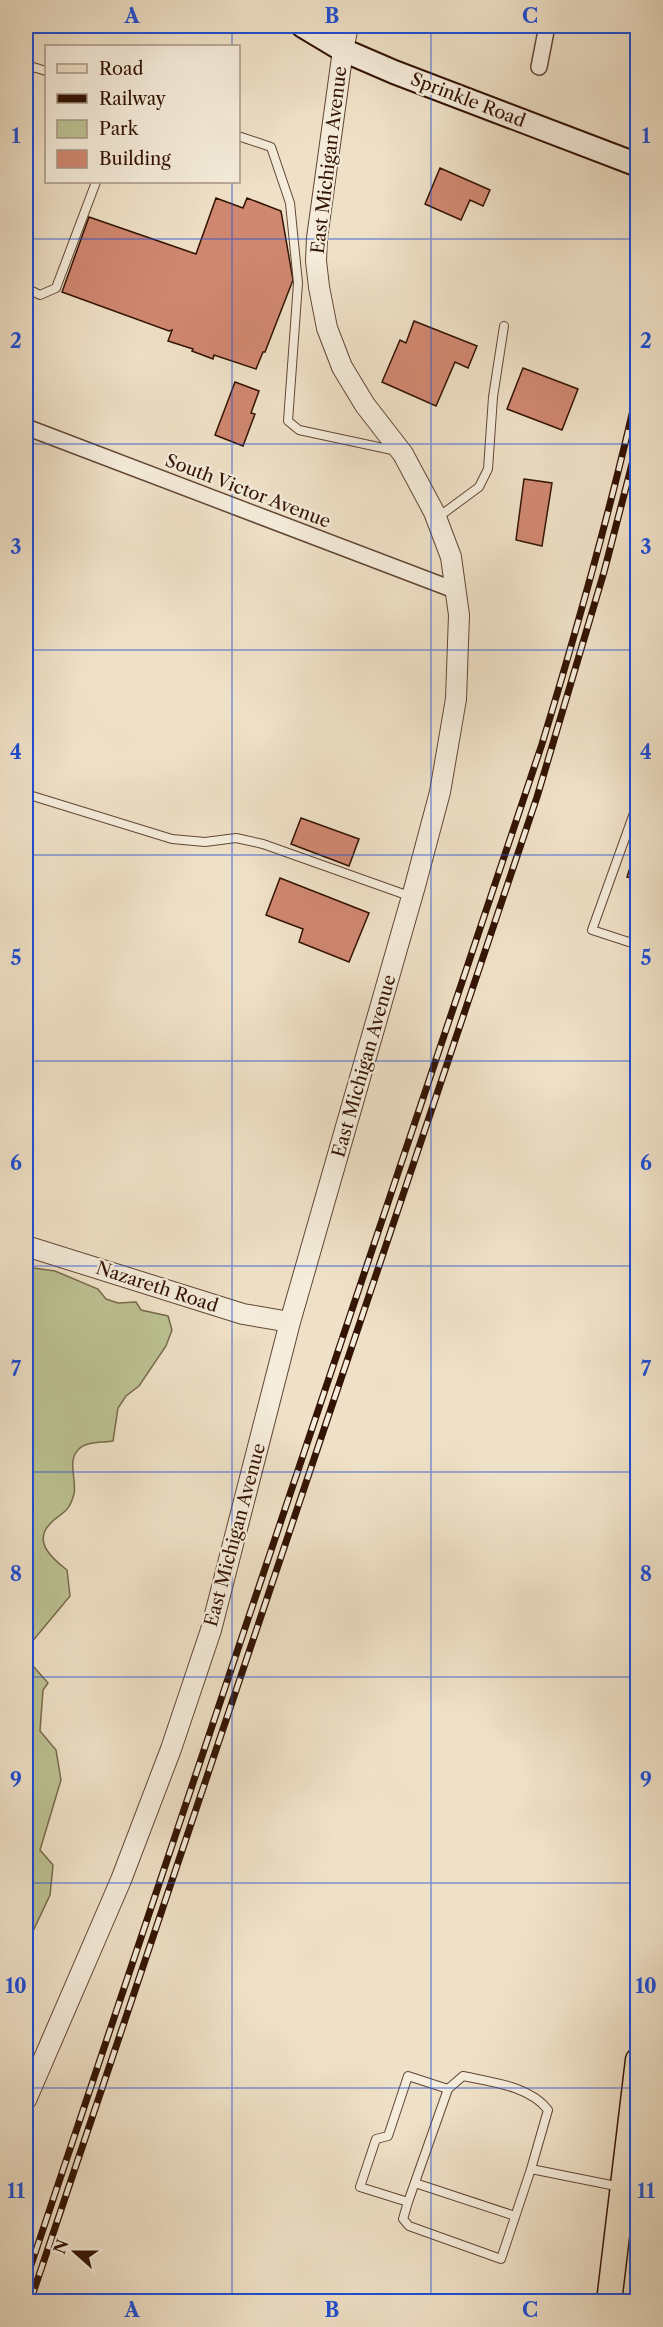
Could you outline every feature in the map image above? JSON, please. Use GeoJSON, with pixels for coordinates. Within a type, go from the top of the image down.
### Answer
{"type":"FeatureCollection","features":[{"type":"Feature","properties":{"kind":"main road","name":"Sprinkle Road"},"geometry":{"type":"LineString","coordinates":[[303,26],[343,50],[394,72],[638,165]]}},
{"type":"Feature","properties":{"kind":"main road"},"geometry":{"type":"LineString","coordinates":[[609,2301],[638,2060]]}},
{"type":"Feature","properties":{"kind":"street","name":"East Michigan Avenue"},"geometry":{"type":"LineString","coordinates":[[26,2100],[121,1880],[175,1740],[211,1630],[290,1322],[440,792],[456,699],[459,648],[458,591],[451,557],[436,519],[401,452],[365,405],[342,367],[327,328],[319,287],[315,261],[317,238],[348,26]]}},
{"type":"Feature","properties":{"kind":"street"},"geometry":{"type":"LineString","coordinates":[[539,67],[547,26]]}},
{"type":"Feature","properties":{"kind":"street","name":"South Victor Avenue"},"geometry":{"type":"LineString","coordinates":[[26,427],[458,591]]}},
{"type":"Feature","properties":{"kind":"street","name":"Nazareth Road"},"geometry":{"type":"LineString","coordinates":[[26,1246],[243,1314],[290,1322]]}},
{"type":"Feature","properties":{"kind":"lane"},"geometry":{"type":"LineString","coordinates":[[26,75],[33,67],[45,71]]}},
{"type":"Feature","properties":{"kind":"lane"},"geometry":{"type":"LineString","coordinates":[[240,137],[271,147],[290,203],[298,283],[288,421],[299,430],[401,452]]}},
{"type":"Feature","properties":{"kind":"lane"},"geometry":{"type":"LineString","coordinates":[[26,288],[40,295],[56,288],[96,183]]}},
{"type":"Feature","properties":{"kind":"lane"},"geometry":{"type":"LineString","coordinates":[[436,519],[479,487],[488,469],[493,397],[504,326]]}},
{"type":"Feature","properties":{"kind":"lane"},"geometry":{"type":"LineString","coordinates":[[26,794],[172,839],[205,842],[236,838],[263,844],[412,897]]}},
{"type":"Feature","properties":{"kind":"lane"},"geometry":{"type":"LineString","coordinates":[[638,802],[592,930],[638,945]]}},
{"type":"Feature","properties":{"kind":"lane"},"geometry":{"type":"LineString","coordinates":[[408,2202],[360,2187],[376,2139],[388,2136],[408,2076],[448,2089]]}},
{"type":"Feature","properties":{"kind":"lane"},"geometry":{"type":"LineString","coordinates":[[463,2076],[509,2086],[541,2100],[548,2110],[501,2259],[409,2226],[403,2219],[448,2089],[463,2076]]}},
{"type":"Feature","properties":{"kind":"lane"},"geometry":{"type":"LineString","coordinates":[[531,2169],[622,2188]]}},
{"type":"Feature","properties":{"kind":"lane"},"geometry":{"type":"LineString","coordinates":[[415,2183],[515,2216]]}},
{"type":"Feature","properties":{"kind":"path"},"geometry":{"type":"LineString","coordinates":[[637,2301],[638,2295]]}},
{"type":"Feature","properties":{"kind":"green space"},"geometry":{"type":"Polygon","coordinates":[[[26,1267],[55,1271],[98,1289],[106,1299],[118,1303],[136,1302],[141,1310],[168,1316],[172,1330],[166,1346],[139,1386],[126,1396],[118,1408],[113,1441],[85,1445],[75,1454],[73,1465],[75,1489],[72,1501],[66,1510],[49,1525],[43,1538],[44,1545],[51,1556],[67,1570],[70,1596],[26,1649],[26,1267]]]}},
{"type":"Feature","properties":{"kind":"green space"},"geometry":{"type":"Polygon","coordinates":[[[26,1658],[48,1683],[43,1690],[40,1731],[56,1750],[61,1780],[40,1850],[53,1865],[50,1895],[26,1946],[26,1658]]]}},
{"type":"Feature","properties":{"kind":"building"},"geometry":{"type":"Polygon","coordinates":[[[440,168],[490,190],[483,206],[470,200],[461,220],[425,204],[440,168]]]}},
{"type":"Feature","properties":{"kind":"building"},"geometry":{"type":"Polygon","coordinates":[[[216,198],[243,208],[247,198],[281,211],[293,280],[256,369],[214,355],[213,359],[192,351],[193,349],[168,341],[172,330],[169,331],[62,292],[89,217],[196,254],[216,198]]]}},
{"type":"Feature","properties":{"kind":"building"},"geometry":{"type":"Polygon","coordinates":[[[414,321],[477,346],[468,368],[455,362],[436,406],[382,382],[400,340],[406,343],[414,321]]]}},
{"type":"Feature","properties":{"kind":"building"},"geometry":{"type":"Polygon","coordinates":[[[523,368],[578,389],[562,430],[507,409],[523,368]]]}},
{"type":"Feature","properties":{"kind":"building"},"geometry":{"type":"Polygon","coordinates":[[[235,382],[259,391],[251,413],[255,414],[243,446],[215,435],[235,382]]]}},
{"type":"Feature","properties":{"kind":"building"},"geometry":{"type":"Polygon","coordinates":[[[524,479],[552,483],[542,546],[516,540],[524,479]]]}},
{"type":"Feature","properties":{"kind":"building"},"geometry":{"type":"Polygon","coordinates":[[[301,818],[359,839],[349,866],[291,844],[301,818]]]}},
{"type":"Feature","properties":{"kind":"building"},"geometry":{"type":"Polygon","coordinates":[[[638,843],[638,880],[627,877],[638,843]]]}},
{"type":"Feature","properties":{"kind":"building"},"geometry":{"type":"Polygon","coordinates":[[[280,878],[369,913],[349,962],[299,942],[303,929],[266,915],[280,878]]]}},
{"type":"Feature","properties":{"kind":"railway"},"geometry":{"type":"LineString","coordinates":[[26,2280],[542,744],[593,567],[638,388]]}},
{"type":"Feature","properties":{"kind":"railway"},"geometry":{"type":"LineString","coordinates":[[30,2302],[537,797],[604,572],[638,441]]}}]}
